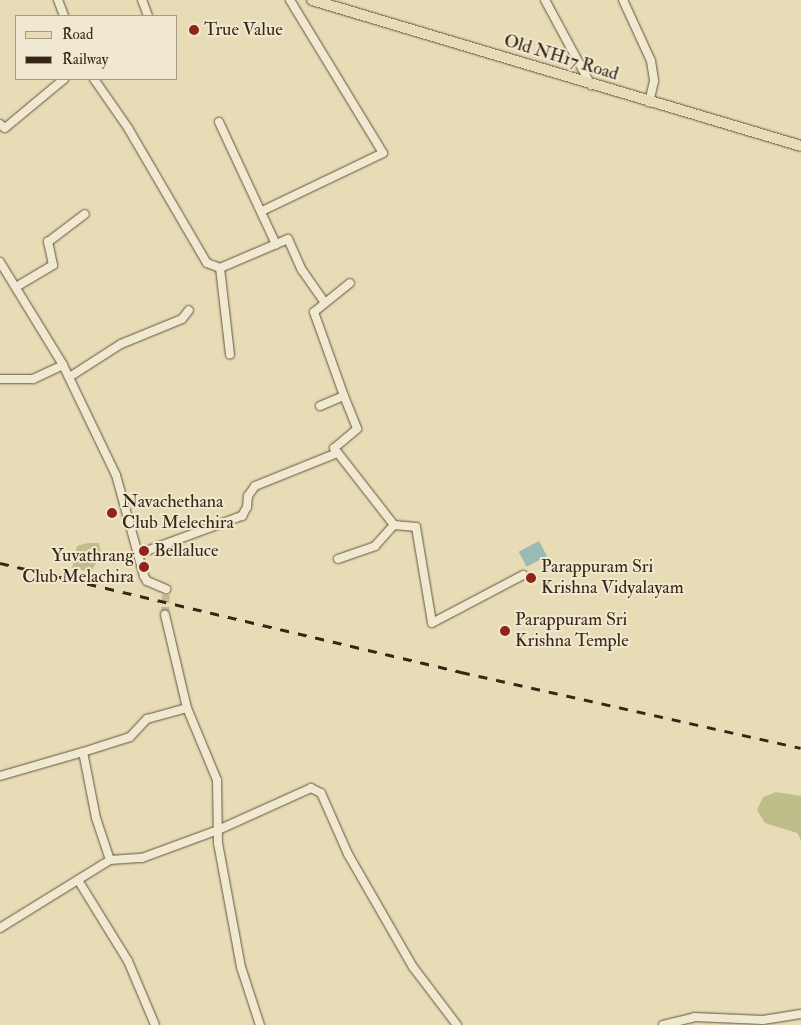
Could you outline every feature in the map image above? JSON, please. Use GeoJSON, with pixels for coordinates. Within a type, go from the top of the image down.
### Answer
{"type":"FeatureCollection","features":[{"type":"Feature","properties":{"kind":"main road","name":"Old NH17 Road"},"geometry":{"type":"LineString","coordinates":[[312,0],[591,85],[801,146]]}},
{"type":"Feature","properties":{"kind":"street"},"geometry":{"type":"LineString","coordinates":[[58,0],[64,15]]}},
{"type":"Feature","properties":{"kind":"street"},"geometry":{"type":"LineString","coordinates":[[142,0],[148,15]]}},
{"type":"Feature","properties":{"kind":"street"},"geometry":{"type":"LineString","coordinates":[[262,211],[383,153],[290,0]]}},
{"type":"Feature","properties":{"kind":"street"},"geometry":{"type":"LineString","coordinates":[[545,0],[591,85]]}},
{"type":"Feature","properties":{"kind":"street"},"geometry":{"type":"LineString","coordinates":[[623,0],[652,61],[654,81],[649,102]]}},
{"type":"Feature","properties":{"kind":"street"},"geometry":{"type":"LineString","coordinates":[[0,124],[5,128],[63,80]]}},
{"type":"Feature","properties":{"kind":"street"},"geometry":{"type":"LineString","coordinates":[[95,80],[128,128],[207,263],[220,268],[288,239],[302,270],[325,303]]}},
{"type":"Feature","properties":{"kind":"street"},"geometry":{"type":"LineString","coordinates":[[219,122],[276,244]]}},
{"type":"Feature","properties":{"kind":"street"},"geometry":{"type":"LineString","coordinates":[[16,287],[53,265],[46,246],[48,242],[85,214]]}},
{"type":"Feature","properties":{"kind":"street"},"geometry":{"type":"LineString","coordinates":[[0,262],[71,376],[118,480],[147,581],[166,589]]}},
{"type":"Feature","properties":{"kind":"street"},"geometry":{"type":"LineString","coordinates":[[220,268],[230,354]]}},
{"type":"Feature","properties":{"kind":"street"},"geometry":{"type":"LineString","coordinates":[[350,283],[314,312],[357,429],[334,448],[394,525],[416,526],[432,623],[523,575]]}},
{"type":"Feature","properties":{"kind":"street"},"geometry":{"type":"LineString","coordinates":[[71,376],[121,344],[182,319],[189,310]]}},
{"type":"Feature","properties":{"kind":"street"},"geometry":{"type":"LineString","coordinates":[[0,379],[34,379],[63,365]]}},
{"type":"Feature","properties":{"kind":"street"},"geometry":{"type":"LineString","coordinates":[[320,406],[344,396]]}},
{"type":"Feature","properties":{"kind":"street"},"geometry":{"type":"LineString","coordinates":[[138,554],[242,516],[247,507],[248,496],[255,486],[338,453]]}},
{"type":"Feature","properties":{"kind":"street"},"geometry":{"type":"LineString","coordinates":[[338,559],[375,546],[394,525]]}},
{"type":"Feature","properties":{"kind":"street"},"geometry":{"type":"LineString","coordinates":[[166,615],[187,708],[217,780],[218,830],[241,967],[260,1025]]}},
{"type":"Feature","properties":{"kind":"street"},"geometry":{"type":"LineString","coordinates":[[0,776],[130,737],[147,719],[187,708]]}},
{"type":"Feature","properties":{"kind":"street"},"geometry":{"type":"LineString","coordinates":[[83,752],[96,818],[110,860]]}},
{"type":"Feature","properties":{"kind":"street"},"geometry":{"type":"LineString","coordinates":[[0,928],[110,860],[142,858],[218,830],[310,788],[321,794],[348,854],[413,967],[458,1025]]}},
{"type":"Feature","properties":{"kind":"street"},"geometry":{"type":"LineString","coordinates":[[78,880],[128,961],[155,1025]]}},
{"type":"Feature","properties":{"kind":"street"},"geometry":{"type":"LineString","coordinates":[[708,1009],[710,1019]]}},
{"type":"Feature","properties":{"kind":"street"},"geometry":{"type":"LineString","coordinates":[[663,1025],[694,1017],[763,1020],[801,1014]]}},
{"type":"Feature","properties":{"kind":"green space"},"geometry":{"type":"Polygon","coordinates":[[[99,543],[101,554],[91,572],[72,568],[77,546],[99,543]]]}},
{"type":"Feature","properties":{"kind":"green space"},"geometry":{"type":"Polygon","coordinates":[[[776,792],[801,796],[801,840],[797,833],[765,823],[757,810],[763,797],[776,792]]]}},
{"type":"Feature","properties":{"kind":"water"},"geometry":{"type":"Polygon","coordinates":[[[539,541],[547,556],[527,567],[519,552],[539,541]]]}},
{"type":"Feature","properties":{"kind":"tunnel"},"geometry":{"type":"LineString","coordinates":[[165,615],[166,589]]}},
{"type":"Feature","properties":{"kind":"railway"},"geometry":{"type":"LineString","coordinates":[[0,563],[461,672],[801,748]]}},
{"type":"Feature","properties":{"kind":"place","name":"True Value"},"geometry":{"type":"Point","coordinates":[194,30]}},
{"type":"Feature","properties":{"kind":"place","name":"Navachethana Club Melechira"},"geometry":{"type":"Point","coordinates":[112,513]}},
{"type":"Feature","properties":{"kind":"place","name":"Bellaluce"},"geometry":{"type":"Point","coordinates":[144,551]}},
{"type":"Feature","properties":{"kind":"place","name":"Yuvathrang Club Melachira"},"geometry":{"type":"Point","coordinates":[144,567]}},
{"type":"Feature","properties":{"kind":"place","name":"Parappuram Sri Krishna Vidyalayam"},"geometry":{"type":"Point","coordinates":[531,578]}},
{"type":"Feature","properties":{"kind":"place","name":"Parappuram Sri Krishna Temple"},"geometry":{"type":"Point","coordinates":[505,631]}}]}
